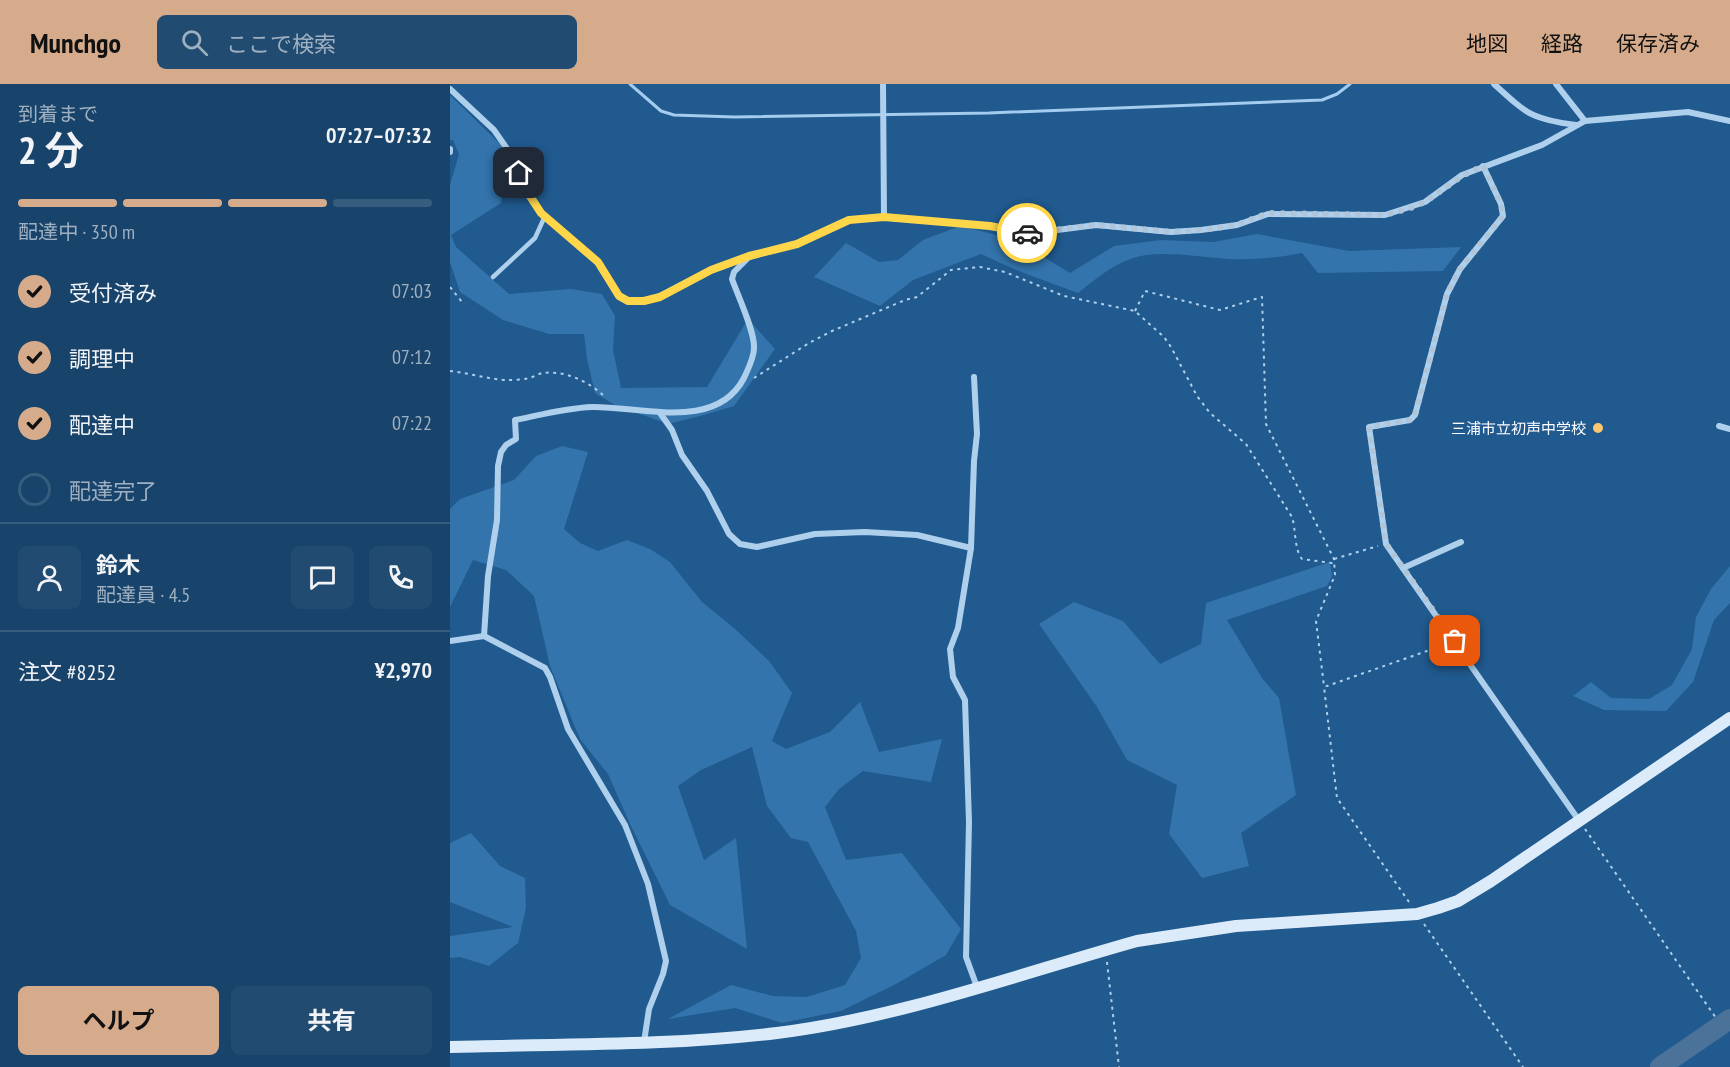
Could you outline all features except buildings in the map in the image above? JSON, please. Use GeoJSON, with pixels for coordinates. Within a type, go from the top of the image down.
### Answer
{"type":"FeatureCollection","features":[{"type":"Feature","properties":{"kind":"street"},"geometry":{"type":"LineString","coordinates":[[883,84],[884,217]]}},
{"type":"Feature","properties":{"kind":"street"},"geometry":{"type":"LineString","coordinates":[[1494,84],[1521,109],[1536,118],[1577,125]]}},
{"type":"Feature","properties":{"kind":"street"},"geometry":{"type":"LineString","coordinates":[[1556,84],[1585,121]]}},
{"type":"Feature","properties":{"kind":"street"},"geometry":{"type":"LineString","coordinates":[[450,89],[494,130],[508,150],[526,190],[545,216],[598,262],[619,296],[628,301],[644,301],[660,297],[711,270],[749,256],[797,244],[849,220],[884,217],[990,226],[1034,233],[1096,225],[1171,232],[1237,225],[1268,213],[1385,215],[1425,202],[1462,176],[1542,145],[1585,121],[1688,112],[1730,120]]}},
{"type":"Feature","properties":{"kind":"street"},"geometry":{"type":"LineString","coordinates":[[1483,166],[1501,204],[1503,216],[1460,269],[1447,294],[1415,415],[1410,420],[1369,427],[1386,544],[1580,822]]}},
{"type":"Feature","properties":{"kind":"street"},"geometry":{"type":"LineString","coordinates":[[484,636],[488,576],[497,520],[498,465],[501,452],[506,445],[516,439],[515,420],[590,408],[660,413],[694,411],[726,400],[737,389],[747,371],[754,347],[732,276],[749,256]]}},
{"type":"Feature","properties":{"kind":"street"},"geometry":{"type":"LineString","coordinates":[[974,377],[977,434],[971,548],[958,628],[950,649],[953,677],[965,700],[969,822],[966,957],[977,987]]}},
{"type":"Feature","properties":{"kind":"street"},"geometry":{"type":"LineString","coordinates":[[660,413],[672,430],[682,455],[707,490],[729,534],[740,544],[758,547],[814,534],[865,532],[917,535],[971,548]]}},
{"type":"Feature","properties":{"kind":"street"},"geometry":{"type":"LineString","coordinates":[[1719,426],[1730,429]]}},
{"type":"Feature","properties":{"kind":"street"},"geometry":{"type":"LineString","coordinates":[[1403,568],[1461,542]]}},
{"type":"Feature","properties":{"kind":"street"},"geometry":{"type":"LineString","coordinates":[[450,641],[484,636],[545,668],[568,729],[625,825],[648,885],[666,961],[649,1009],[644,1042]]}},
{"type":"Feature","properties":{"kind":"street"},"geometry":{"type":"LineString","coordinates":[[450,1047],[724,1038],[809,1028],[884,1013],[1105,950],[1179,933],[1236,926],[1417,914],[1438,908],[1474,892],[1730,718]]}},
{"type":"Feature","properties":{"kind":"lane"},"geometry":{"type":"LineString","coordinates":[[493,277],[535,238],[545,216]]}},
{"type":"Feature","properties":{"kind":"path"},"geometry":{"type":"LineString","coordinates":[[737,389],[832,331],[918,297],[951,270],[968,267],[990,268],[1064,296],[1135,311],[1164,337],[1197,396],[1210,413],[1240,437],[1254,454],[1292,517],[1299,555],[1302,559],[1332,562],[1334,559],[1386,544]]}},
{"type":"Feature","properties":{"kind":"path"},"geometry":{"type":"LineString","coordinates":[[450,286],[462,302]]}},
{"type":"Feature","properties":{"kind":"path"},"geometry":{"type":"LineString","coordinates":[[1135,311],[1146,291],[1220,310],[1262,297],[1266,424],[1334,559],[1335,575],[1316,621],[1337,798],[1523,1067]]}},
{"type":"Feature","properties":{"kind":"path"},"geometry":{"type":"LineString","coordinates":[[450,371],[470,373],[490,379],[510,380],[528,378],[542,373],[561,373],[575,377],[601,393],[614,408]]}},
{"type":"Feature","properties":{"kind":"path"},"geometry":{"type":"LineString","coordinates":[[1324,687],[1455,641]]}},
{"type":"Feature","properties":{"kind":"path"},"geometry":{"type":"LineString","coordinates":[[1580,822],[1716,1018]]}},
{"type":"Feature","properties":{"kind":"path"},"geometry":{"type":"LineString","coordinates":[[1105,950],[1119,1067]]}},
{"type":"Feature","properties":{"kind":"shaded area"},"geometry":{"type":"Polygon","coordinates":[[[450,95],[501,145],[506,172],[501,203],[451,235],[456,247],[509,294],[571,289],[602,294],[615,316],[613,350],[621,388],[707,387],[748,319],[775,349],[734,406],[668,424],[615,405],[595,393],[584,334],[549,334],[503,320],[460,292],[450,262],[450,185],[459,154],[453,140],[450,140],[450,95]]]}},
{"type":"Feature","properties":{"kind":"shaded area"},"geometry":{"type":"Polygon","coordinates":[[[960,226],[1016,240],[1070,273],[1114,246],[1161,240],[1213,242],[1257,234],[1349,251],[1461,247],[1443,271],[1318,273],[1302,253],[1246,259],[1176,254],[1146,255],[1118,265],[1078,293],[981,254],[913,280],[880,306],[814,277],[846,243],[879,262],[898,260],[923,240],[960,226]]]}},
{"type":"Feature","properties":{"kind":"shaded area"},"geometry":{"type":"Polygon","coordinates":[[[562,446],[588,452],[564,529],[580,543],[598,551],[627,540],[650,549],[670,562],[702,602],[769,661],[792,693],[772,741],[786,749],[830,732],[860,702],[879,752],[942,739],[931,782],[863,771],[839,789],[825,807],[846,860],[902,853],[961,929],[946,955],[896,984],[841,1011],[782,1023],[735,1008],[668,1019],[731,985],[773,996],[807,997],[845,985],[861,958],[856,931],[808,842],[791,838],[767,806],[752,747],[701,770],[678,786],[704,860],[736,838],[747,949],[670,905],[608,774],[580,739],[550,666],[534,596],[506,570],[473,560],[450,607],[450,509],[460,499],[514,480],[536,456],[562,446]]]}},
{"type":"Feature","properties":{"kind":"shaded area"},"geometry":{"type":"Polygon","coordinates":[[[1330,562],[1332,576],[1327,586],[1227,620],[1262,678],[1279,698],[1296,795],[1241,833],[1249,866],[1202,878],[1169,834],[1177,785],[1127,760],[1097,707],[1039,624],[1074,602],[1123,621],[1160,664],[1201,644],[1206,603],[1330,562]]]}},
{"type":"Feature","properties":{"kind":"shaded area"},"geometry":{"type":"Polygon","coordinates":[[[1730,566],[1730,603],[1714,620],[1693,682],[1666,711],[1604,710],[1573,696],[1591,682],[1611,698],[1649,699],[1672,685],[1692,649],[1696,617],[1711,589],[1730,566]]]}},
{"type":"Feature","properties":{"kind":"shaded area"},"geometry":{"type":"Polygon","coordinates":[[[471,833],[500,866],[525,878],[526,908],[518,943],[489,966],[460,957],[450,958],[450,936],[513,927],[450,902],[450,843],[471,833]]]}},
{"type":"Feature","properties":{"kind":"waterway"},"geometry":{"type":"LineString","coordinates":[[630,84],[661,111],[674,115],[734,117],[989,113],[1322,100],[1337,94],[1350,84]]}},
{"type":"Feature","properties":{"kind":"waterway"},"geometry":{"type":"LineString","coordinates":[[1660,1067],[1730,1019]]}},
{"type":"Feature","properties":{"kind":"way so far"},"geometry":{"type":"LineString","coordinates":[[1027,233],[1096,225],[1171,232],[1202,230],[1237,225],[1268,213],[1385,215],[1425,202],[1462,176],[1483,166],[1501,204],[1503,216],[1460,269],[1447,294],[1415,415],[1410,420],[1369,427],[1386,544],[1455,641]]}},
{"type":"Feature","properties":{"kind":"place","name":"三浦市立初声中学校"},"geometry":{"type":"Point","coordinates":[1598,428]}},
{"type":"Feature","properties":{"kind":"route"},"geometry":{"type":"LineString","coordinates":[[519,173],[526,190],[541,213],[598,262],[619,296],[628,301],[644,301],[660,297],[711,270],[749,256],[797,244],[849,220],[884,217],[990,226],[1027,233]]}}]}
